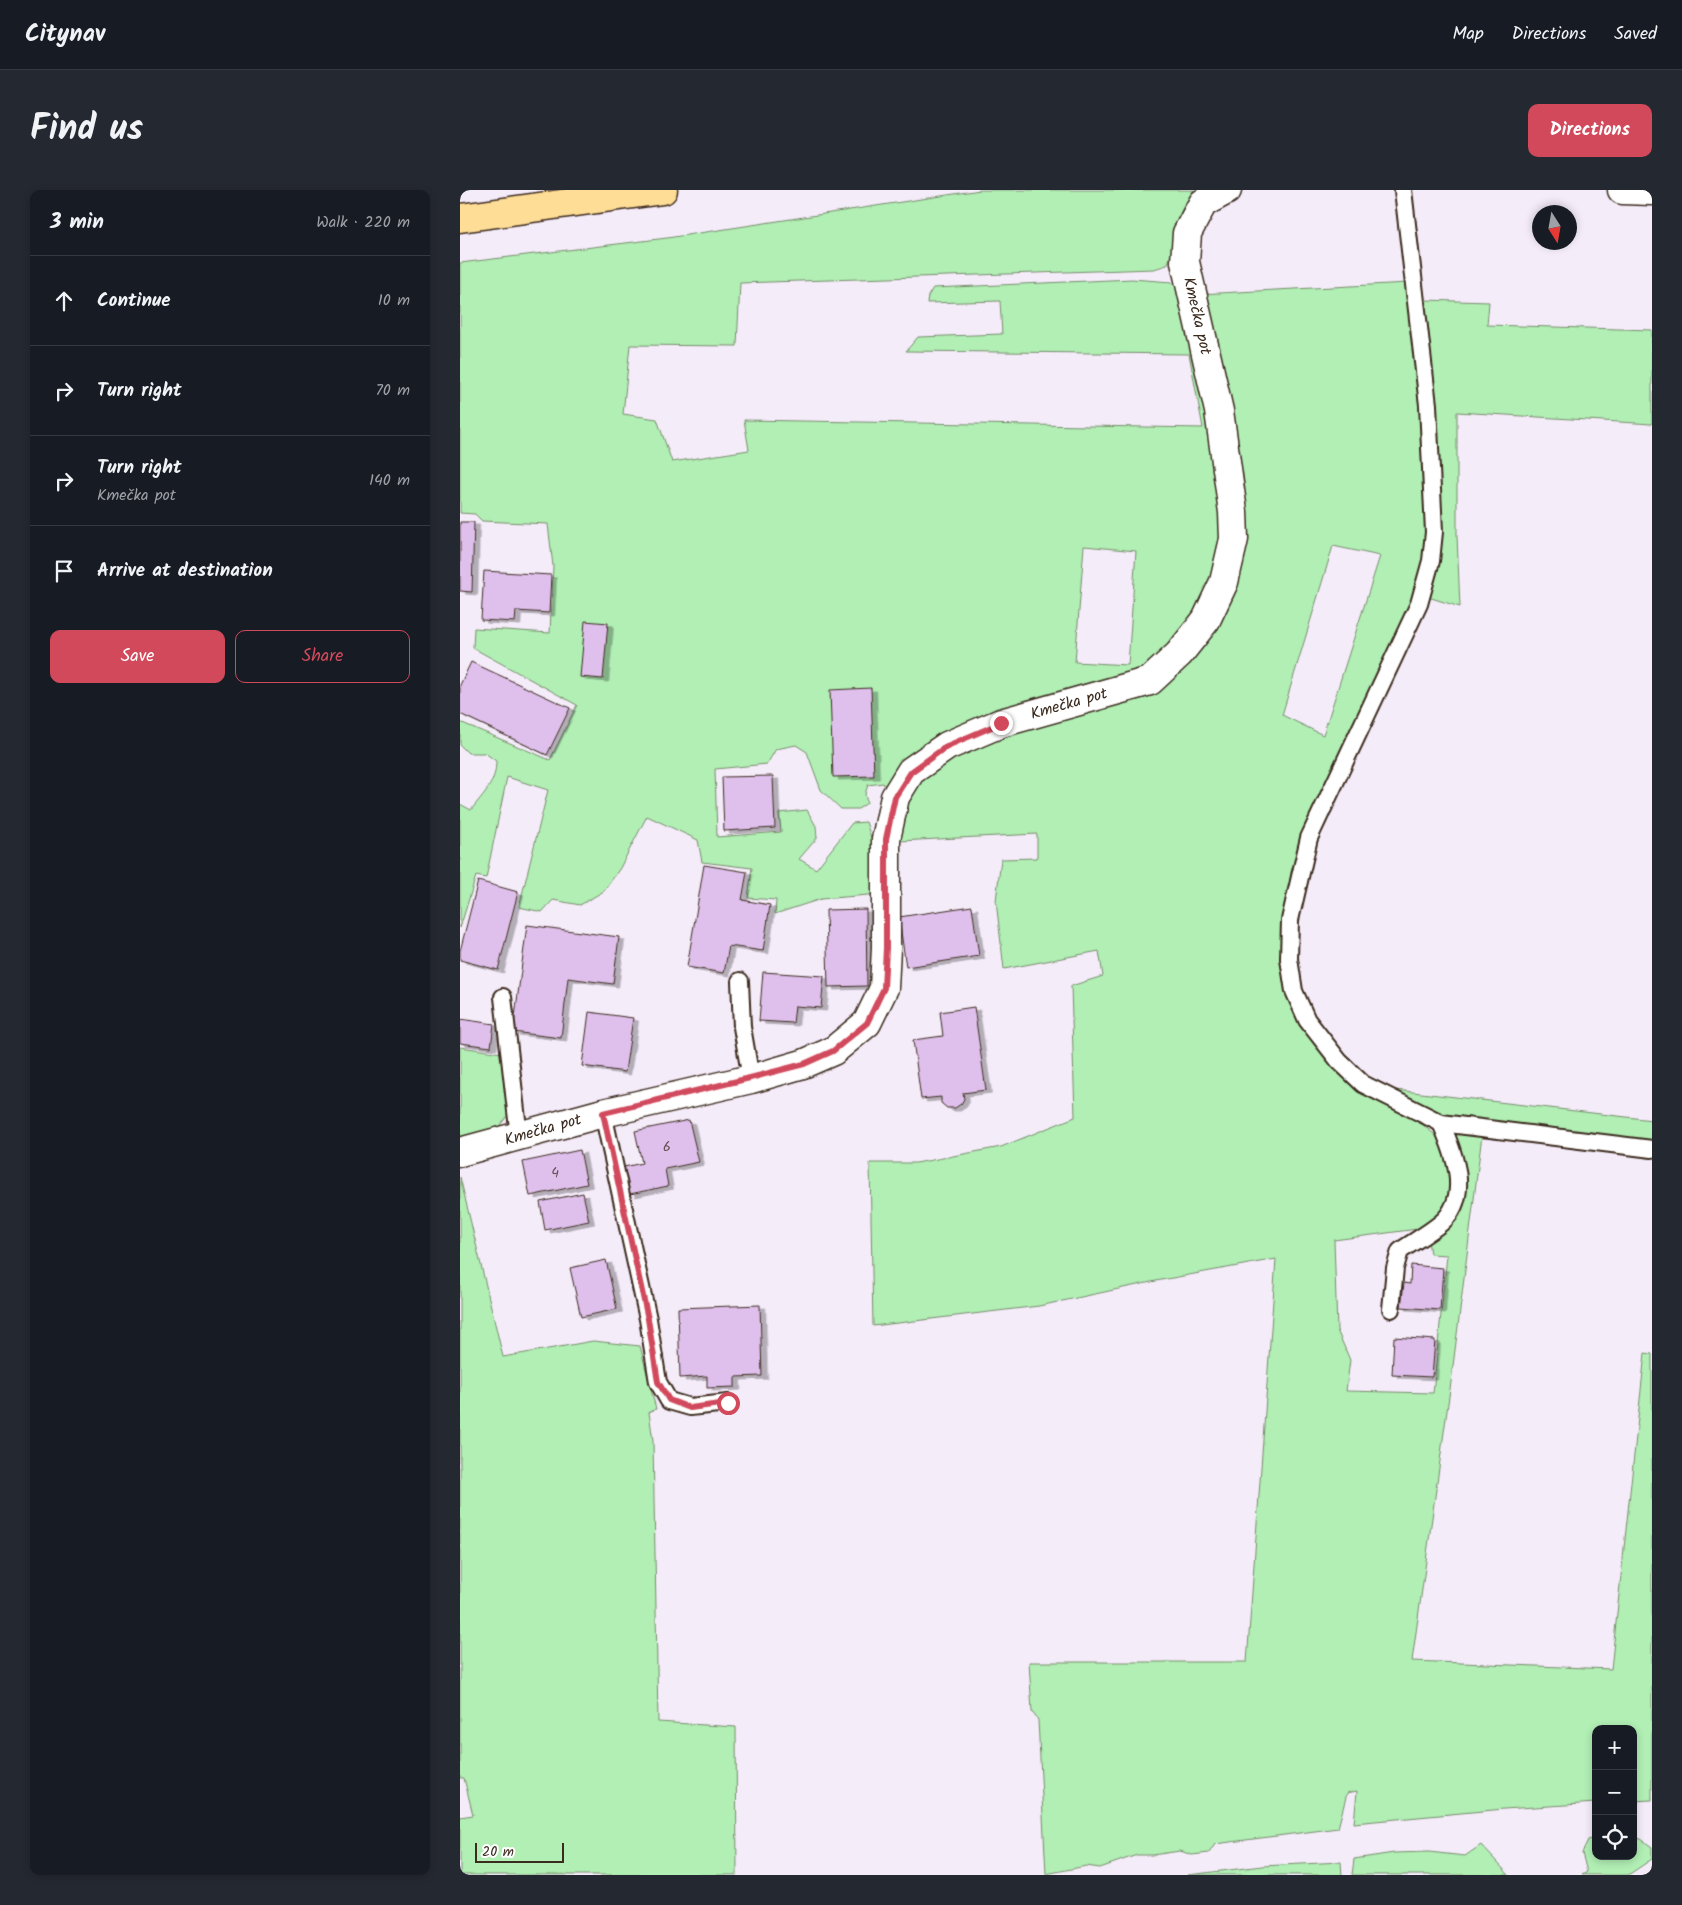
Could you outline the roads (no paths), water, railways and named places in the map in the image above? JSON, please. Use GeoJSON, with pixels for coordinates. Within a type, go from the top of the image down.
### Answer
{"type":"FeatureCollection","features":[{"type":"Feature","properties":{"kind":"highway"},"geometry":{"type":"LineString","coordinates":[[460,218],[663,190]]}},
{"type":"Feature","properties":{"kind":"street","name":"Kmečka pot"},"geometry":{"type":"LineString","coordinates":[[460,1152],[603,1113],[804,1064],[833,1051],[867,1023],[884,988],[886,839],[895,797],[911,772],[947,746],[1001,723],[1150,681],[1179,654],[1206,620],[1224,582],[1234,539],[1218,411],[1185,262],[1187,233],[1203,203],[1227,190]]}},
{"type":"Feature","properties":{"kind":"street"},"geometry":{"type":"LineString","coordinates":[[1622,190],[1652,191]]}},
{"type":"Feature","properties":{"kind":"lane"},"geometry":{"type":"LineString","coordinates":[[1403,190],[1428,405],[1434,532],[1431,561],[1419,604],[1309,838],[1290,920],[1289,959],[1294,990],[1307,1020],[1339,1061],[1364,1084],[1441,1123],[1652,1149]]}},
{"type":"Feature","properties":{"kind":"lane"},"geometry":{"type":"LineString","coordinates":[[740,981],[742,1027],[750,1078]]}},
{"type":"Feature","properties":{"kind":"lane"},"geometry":{"type":"LineString","coordinates":[[503,997],[519,1137]]}},
{"type":"Feature","properties":{"kind":"lane"},"geometry":{"type":"LineString","coordinates":[[603,1113],[648,1319],[658,1382],[669,1400],[690,1408],[728,1403]]}},
{"type":"Feature","properties":{"kind":"lane"},"geometry":{"type":"LineString","coordinates":[[1391,1309],[1395,1268],[1400,1251],[1442,1222],[1455,1204],[1459,1177],[1451,1146],[1441,1123]]}}]}
